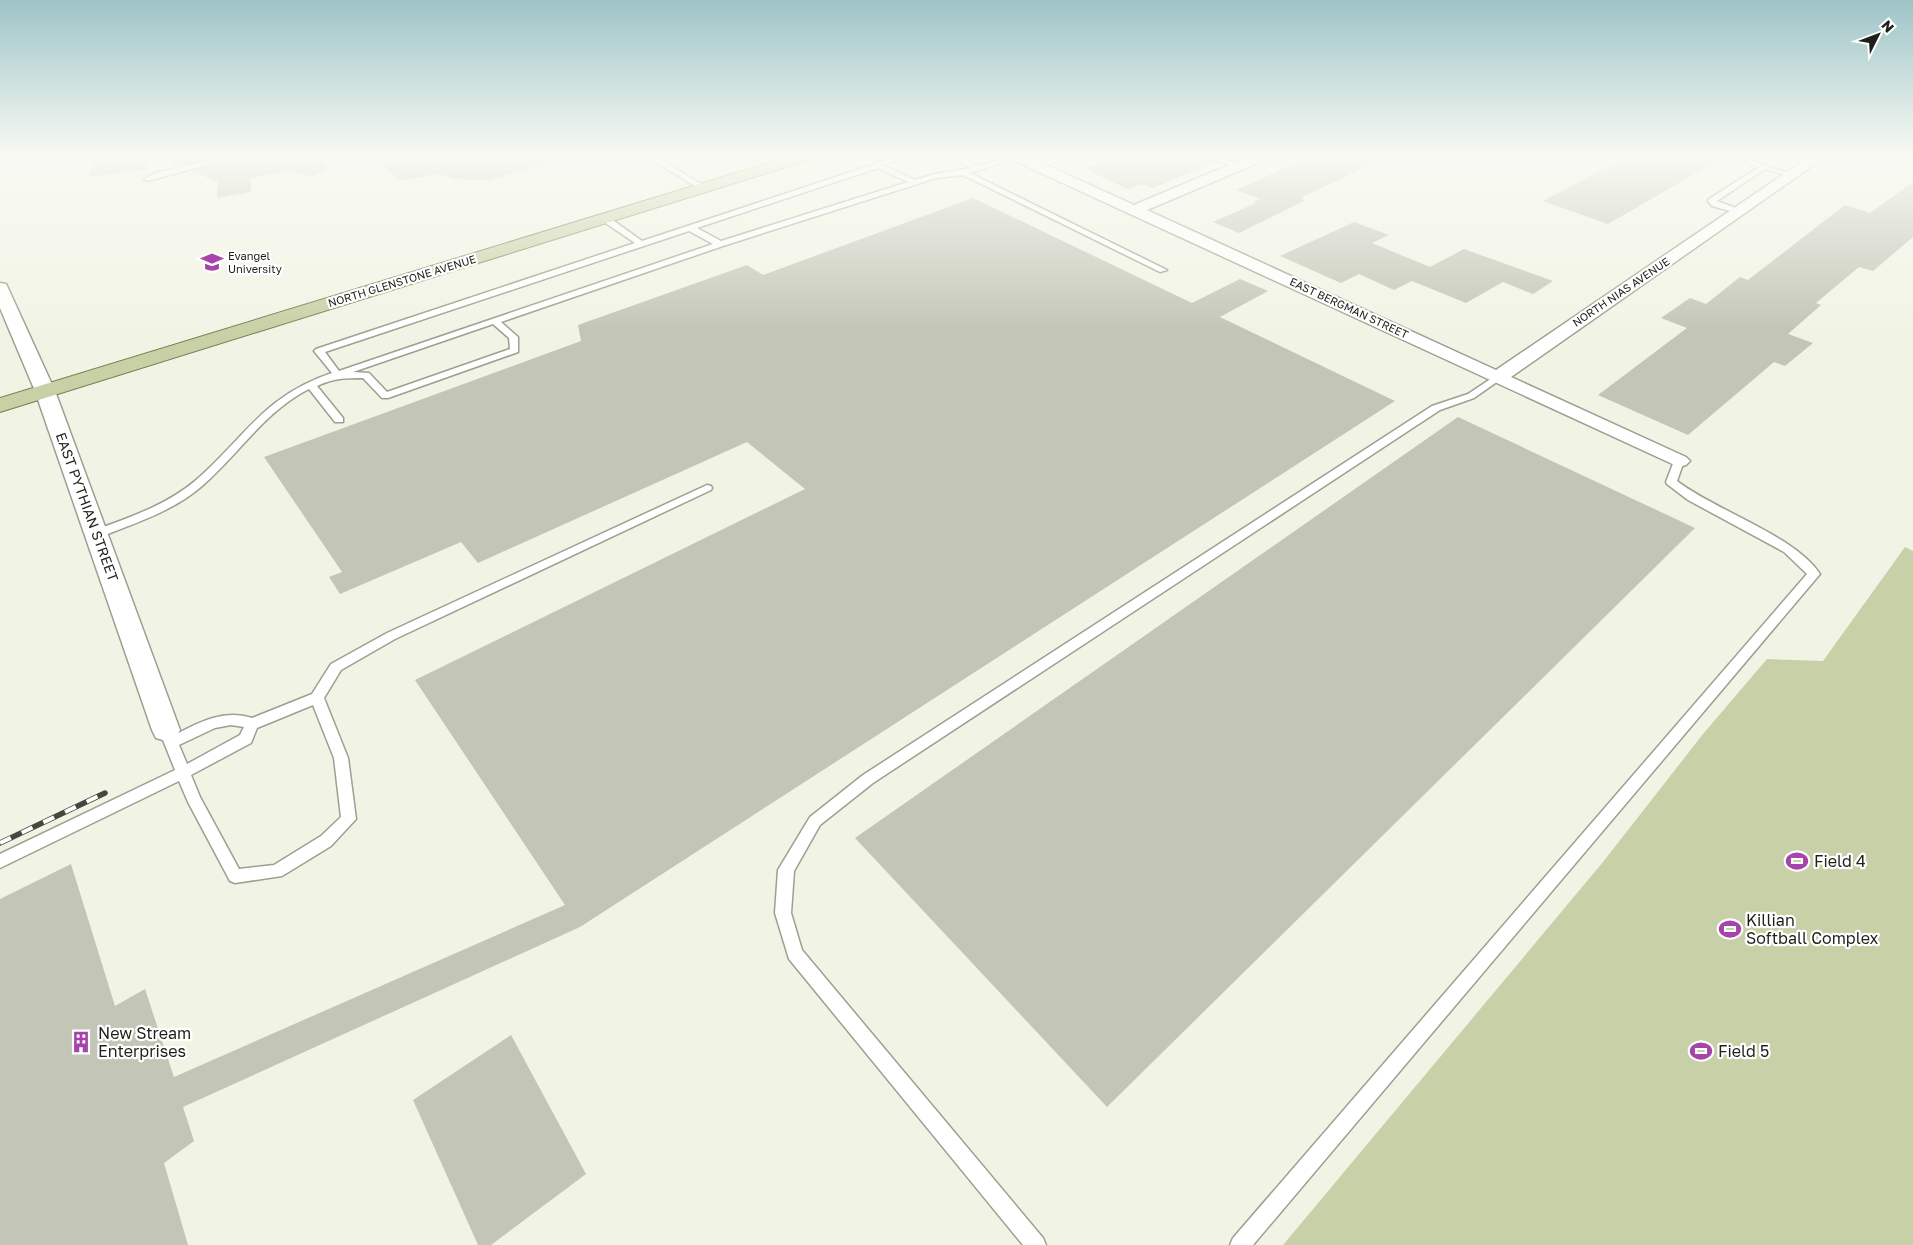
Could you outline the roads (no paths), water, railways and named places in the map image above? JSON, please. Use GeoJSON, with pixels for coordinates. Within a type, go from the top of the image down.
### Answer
{"type":"FeatureCollection","features":[{"type":"Feature","properties":{"kind":"main road","name":"NORTH GLENSTONE AVENUE"},"geometry":{"type":"LineString","coordinates":[[0,405],[614,215]]}},
{"type":"Feature","properties":{"kind":"street","name":"EAST BERGMAN STREET"},"geometry":{"type":"LineString","coordinates":[[1145,215],[1679,461]]}},
{"type":"Feature","properties":{"kind":"street","name":"NORTH NIAS AVENUE"},"geometry":{"type":"LineString","coordinates":[[1498,376],[1733,215]]}},
{"type":"Feature","properties":{"kind":"street","name":"EAST PYTHIAN STREET"},"geometry":{"type":"LineString","coordinates":[[3,302],[45,391],[168,736]]}},
{"type":"Feature","properties":{"kind":"lane"},"geometry":{"type":"LineString","coordinates":[[338,375],[319,351],[728,215]]}},
{"type":"Feature","properties":{"kind":"lane"},"geometry":{"type":"LineString","coordinates":[[96,534],[137,519],[177,500],[198,484],[272,410],[290,396],[311,386],[338,375],[720,244],[812,215]]}},
{"type":"Feature","properties":{"kind":"lane"},"geometry":{"type":"LineString","coordinates":[[1050,215],[1163,270]]}},
{"type":"Feature","properties":{"kind":"lane"},"geometry":{"type":"LineString","coordinates":[[604,218],[641,244]]}},
{"type":"Feature","properties":{"kind":"lane"},"geometry":{"type":"LineString","coordinates":[[690,228],[720,244]]}},
{"type":"Feature","properties":{"kind":"lane"},"geometry":{"type":"LineString","coordinates":[[338,375],[366,375],[385,396],[515,350],[513,337],[495,321]]}},
{"type":"Feature","properties":{"kind":"lane"},"geometry":{"type":"LineString","coordinates":[[1036,1245],[795,954],[783,913],[786,870],[815,821],[868,779],[1436,408],[1471,396],[1498,376]]}},
{"type":"Feature","properties":{"kind":"lane"},"geometry":{"type":"LineString","coordinates":[[311,386],[339,420]]}},
{"type":"Feature","properties":{"kind":"lane"},"geometry":{"type":"LineString","coordinates":[[1240,1245],[1814,574],[1788,549],[1692,498],[1671,482],[1679,461]]}},
{"type":"Feature","properties":{"kind":"lane"},"geometry":{"type":"LineString","coordinates":[[0,861],[183,773],[246,739],[252,724],[317,698],[336,668],[391,636],[707,488]]}},
{"type":"Feature","properties":{"kind":"lane"},"geometry":{"type":"LineString","coordinates":[[252,724],[240,718],[229,719],[168,736],[193,798],[235,876],[277,871],[326,841],[349,819],[341,758],[317,698]]}},
{"type":"Feature","properties":{"kind":"railway"},"geometry":{"type":"LineString","coordinates":[[0,843],[105,793]]}},
{"type":"Feature","properties":{"kind":"place","name":"Evangel University"},"geometry":{"type":"Point","coordinates":[212,262]}},
{"type":"Feature","properties":{"kind":"place","name":"Field 4"},"geometry":{"type":"Point","coordinates":[1797,861]}},
{"type":"Feature","properties":{"kind":"place","name":"Killian Softball Complex"},"geometry":{"type":"Point","coordinates":[1730,929]}},
{"type":"Feature","properties":{"kind":"place","name":"New Stream Enterprises"},"geometry":{"type":"Point","coordinates":[81,1042]}},
{"type":"Feature","properties":{"kind":"place","name":"Field 5"},"geometry":{"type":"Point","coordinates":[1701,1051]}}]}
